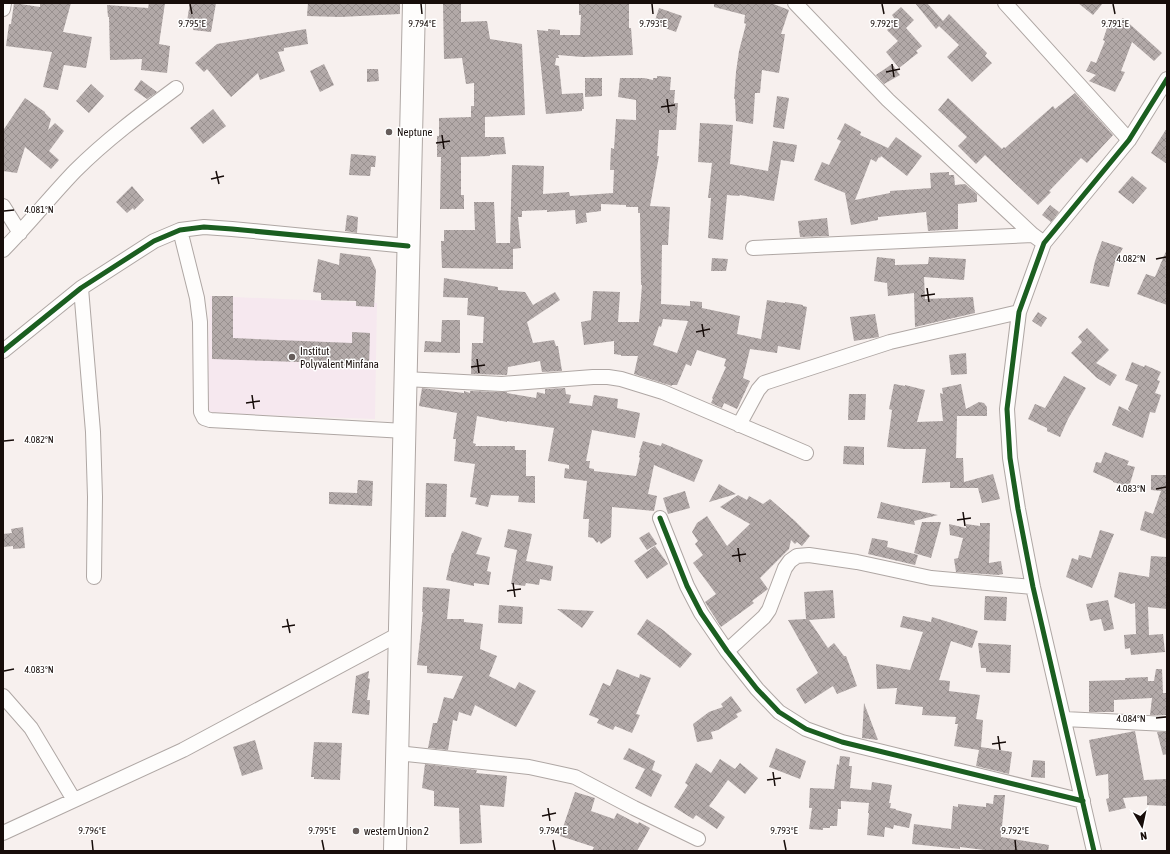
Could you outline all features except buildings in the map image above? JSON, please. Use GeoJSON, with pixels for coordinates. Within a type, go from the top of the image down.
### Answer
{"type":"FeatureCollection","features":[{"type":"Feature","properties":{"kind":"main road"},"geometry":{"type":"LineString","coordinates":[[395,851],[414,3]]}},
{"type":"Feature","properties":{"kind":"street"},"geometry":{"type":"LineString","coordinates":[[3,9],[4,3]]}},
{"type":"Feature","properties":{"kind":"street"},"geometry":{"type":"LineString","coordinates":[[795,3],[888,100],[1039,239]]}},
{"type":"Feature","properties":{"kind":"street"},"geometry":{"type":"LineString","coordinates":[[1005,3],[1129,140]]}},
{"type":"Feature","properties":{"kind":"street"},"geometry":{"type":"LineString","coordinates":[[1094,851],[1034,587],[1018,509],[1010,458],[1007,409],[1019,312],[1039,239],[1129,140],[1167,80]]}},
{"type":"Feature","properties":{"kind":"street"},"geometry":{"type":"LineString","coordinates":[[3,250],[75,171],[124,128],[176,88]]}},
{"type":"Feature","properties":{"kind":"street"},"geometry":{"type":"LineString","coordinates":[[3,206],[20,233]]}},
{"type":"Feature","properties":{"kind":"street"},"geometry":{"type":"LineString","coordinates":[[3,351],[81,288],[154,241],[180,230],[204,227],[232,228],[408,246]]}},
{"type":"Feature","properties":{"kind":"street"},"geometry":{"type":"LineString","coordinates":[[180,230],[197,298],[200,322],[201,412],[204,418],[210,420],[405,431]]}},
{"type":"Feature","properties":{"kind":"street"},"geometry":{"type":"LineString","coordinates":[[753,248],[1039,239]]}},
{"type":"Feature","properties":{"kind":"street"},"geometry":{"type":"LineString","coordinates":[[81,288],[93,432],[95,497],[94,577]]}},
{"type":"Feature","properties":{"kind":"street"},"geometry":{"type":"LineString","coordinates":[[739,424],[758,390],[764,383],[890,342],[1019,312]]}},
{"type":"Feature","properties":{"kind":"street"},"geometry":{"type":"LineString","coordinates":[[405,378],[502,384],[608,377],[621,379],[663,392],[806,453]]}},
{"type":"Feature","properties":{"kind":"street"},"geometry":{"type":"LineString","coordinates":[[660,518],[687,586],[701,613],[727,651],[757,689],[779,712],[806,729],[842,742],[1083,801]]}},
{"type":"Feature","properties":{"kind":"street"},"geometry":{"type":"LineString","coordinates":[[727,651],[764,617],[769,610],[785,568],[790,561],[797,556],[809,554],[857,562],[931,578],[1034,587]]}},
{"type":"Feature","properties":{"kind":"street"},"geometry":{"type":"LineString","coordinates":[[3,832],[183,750],[399,634]]}},
{"type":"Feature","properties":{"kind":"street"},"geometry":{"type":"LineString","coordinates":[[3,696],[31,728],[74,800]]}},
{"type":"Feature","properties":{"kind":"street"},"geometry":{"type":"LineString","coordinates":[[1064,719],[1167,724]]}},
{"type":"Feature","properties":{"kind":"street"},"geometry":{"type":"LineString","coordinates":[[397,753],[529,767],[575,777],[698,839]]}},
{"type":"Feature","properties":{"kind":"shaded area","name":"Institut Polyvalent Minfana"},"geometry":{"type":"Polygon","coordinates":[[[210,296],[377,303],[375,419],[207,413],[210,296]]]}},
{"type":"Feature","properties":{"kind":"cycle path"},"geometry":{"type":"LineString","coordinates":[[1094,851],[1033,587],[1010,458],[1007,409],[1019,312],[1044,243],[1129,140],[1167,79]]}},
{"type":"Feature","properties":{"kind":"cycle path"},"geometry":{"type":"LineString","coordinates":[[3,351],[81,288],[154,241],[180,230],[204,227],[408,246]]}},
{"type":"Feature","properties":{"kind":"cycle path"},"geometry":{"type":"LineString","coordinates":[[660,518],[687,586],[701,613],[727,651],[757,689],[779,712],[806,729],[842,742],[1083,801]]}},
{"type":"Feature","properties":{"kind":"place","name":"Neptune"},"geometry":{"type":"Point","coordinates":[389,132]}},
{"type":"Feature","properties":{"kind":"place","name":"Institut Polyvalent Minfana"},"geometry":{"type":"Point","coordinates":[292,357]}},
{"type":"Feature","properties":{"kind":"place","name":"western Union 2"},"geometry":{"type":"Point","coordinates":[356,831]}}]}
